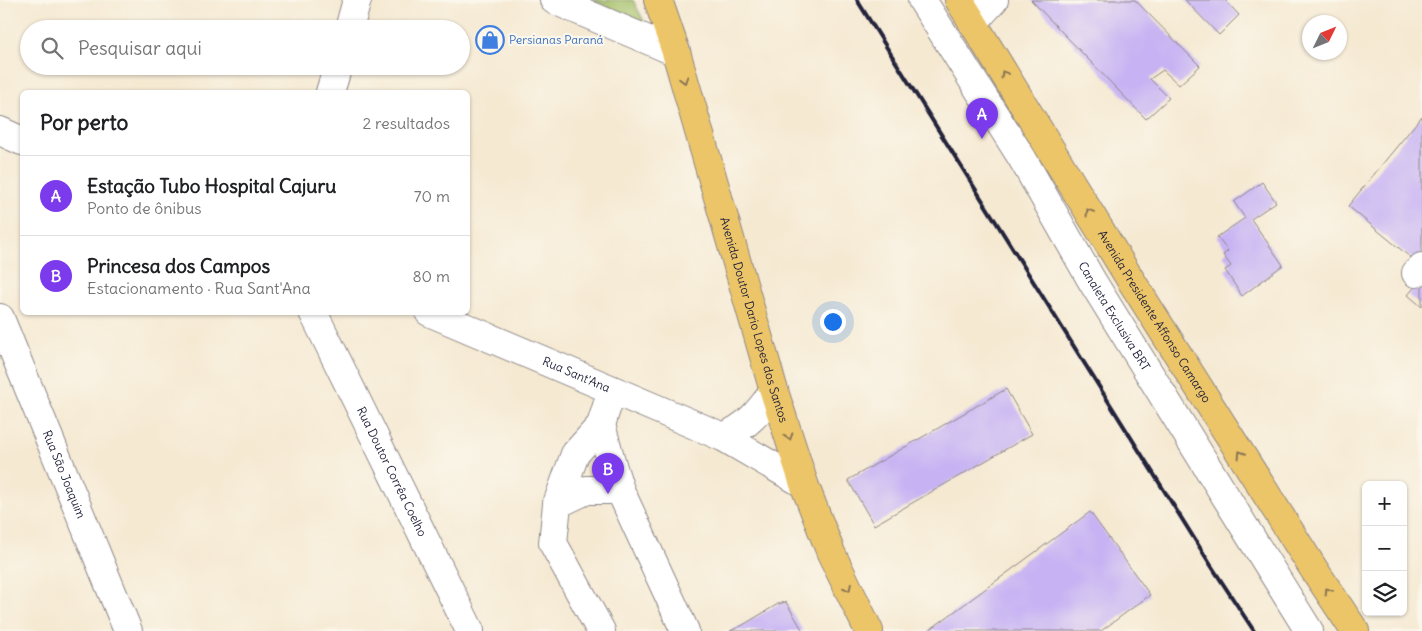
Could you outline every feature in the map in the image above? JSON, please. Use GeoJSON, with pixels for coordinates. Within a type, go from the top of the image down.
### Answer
{"type":"FeatureCollection","features":[{"type":"Feature","properties":{"kind":"main road","name":"Avenida Doutor Dario Lopes dos Santos"},"geometry":{"type":"LineString","coordinates":[[658,0],[676,52],[774,391],[804,484],[831,553],[869,631]]}},
{"type":"Feature","properties":{"kind":"main road","name":"Avenida Presidente Affonso Camargo"},"geometry":{"type":"LineString","coordinates":[[959,0],[1137,290],[1355,631]]}},
{"type":"Feature","properties":{"kind":"street"},"geometry":{"type":"LineString","coordinates":[[352,20],[358,0]]}},
{"type":"Feature","properties":{"kind":"street"},"geometry":{"type":"LineString","coordinates":[[554,0],[676,52]]}},
{"type":"Feature","properties":{"kind":"street","name":"Canaleta Exclusiva BRT"},"geometry":{"type":"LineString","coordinates":[[922,0],[1022,158],[1092,281],[1309,631]]}},
{"type":"Feature","properties":{"kind":"street"},"geometry":{"type":"LineString","coordinates":[[973,23],[994,0]]}},
{"type":"Feature","properties":{"kind":"street"},"geometry":{"type":"LineString","coordinates":[[331,90],[335,75]]}},
{"type":"Feature","properties":{"kind":"street"},"geometry":{"type":"LineString","coordinates":[[0,131],[20,140]]}},
{"type":"Feature","properties":{"kind":"street","name":"Rua Doutor Corrêa Coelho"},"geometry":{"type":"LineString","coordinates":[[314,315],[470,631]]}},
{"type":"Feature","properties":{"kind":"street","name":"Rua Sant'Ana"},"geometry":{"type":"LineString","coordinates":[[436,315],[723,437],[804,484]]}},
{"type":"Feature","properties":{"kind":"street","name":"Rua São Joaquim"},"geometry":{"type":"LineString","coordinates":[[0,318],[128,631]]}},
{"type":"Feature","properties":{"kind":"street"},"geometry":{"type":"LineString","coordinates":[[601,631],[553,543],[557,504],[575,454],[601,425],[612,390]]}},
{"type":"Feature","properties":{"kind":"street"},"geometry":{"type":"LineString","coordinates":[[723,437],[737,431],[750,422],[762,409],[774,391]]}},
{"type":"Feature","properties":{"kind":"street"},"geometry":{"type":"LineString","coordinates":[[601,425],[612,468],[620,490],[685,631]]}},
{"type":"Feature","properties":{"kind":"street"},"geometry":{"type":"LineString","coordinates":[[557,504],[587,490],[620,490]]}},
{"type":"Feature","properties":{"kind":"green space"},"geometry":{"type":"Polygon","coordinates":[[[592,0],[633,0],[645,23],[592,0]]]}},
{"type":"Feature","properties":{"kind":"building"},"geometry":{"type":"Polygon","coordinates":[[[1031,0],[1135,0],[1200,66],[1179,85],[1163,70],[1150,79],[1169,98],[1146,119],[1031,0]]]}},
{"type":"Feature","properties":{"kind":"building"},"geometry":{"type":"Polygon","coordinates":[[[1185,0],[1225,0],[1239,15],[1219,35],[1185,0]]]}},
{"type":"Feature","properties":{"kind":"building"},"geometry":{"type":"Polygon","coordinates":[[[1422,116],[1422,255],[1416,262],[1348,206],[1422,116]]]}},
{"type":"Feature","properties":{"kind":"building"},"geometry":{"type":"Polygon","coordinates":[[[1262,182],[1276,202],[1251,219],[1283,265],[1242,296],[1225,270],[1231,266],[1223,255],[1228,251],[1217,237],[1245,218],[1234,202],[1262,182]]]}},
{"type":"Feature","properties":{"kind":"building"},"geometry":{"type":"Polygon","coordinates":[[[1422,278],[1422,307],[1408,295],[1422,278]]]}},
{"type":"Feature","properties":{"kind":"building"},"geometry":{"type":"Polygon","coordinates":[[[1006,389],[1032,434],[874,525],[848,480],[1006,389]]]}},
{"type":"Feature","properties":{"kind":"building"},"geometry":{"type":"Polygon","coordinates":[[[1090,512],[1150,595],[1101,631],[928,631],[1090,512]]]}},
{"type":"Feature","properties":{"kind":"building"},"geometry":{"type":"Polygon","coordinates":[[[786,602],[803,631],[730,631],[778,604],[786,602]]]}},
{"type":"Feature","properties":{"kind":"railway"},"geometry":{"type":"LineString","coordinates":[[857,0],[1254,631]]}},
{"type":"Feature","properties":{"kind":"place","name":"Persianas Paraná"},"geometry":{"type":"Point","coordinates":[490,40]}},
{"type":"Feature","properties":{"kind":"place","name":"Estação Tubo Hospital Cajuru"},"geometry":{"type":"Point","coordinates":[982,139]}},
{"type":"Feature","properties":{"kind":"place","name":"Princesa dos Campos"},"geometry":{"type":"Point","coordinates":[608,494]}}]}
